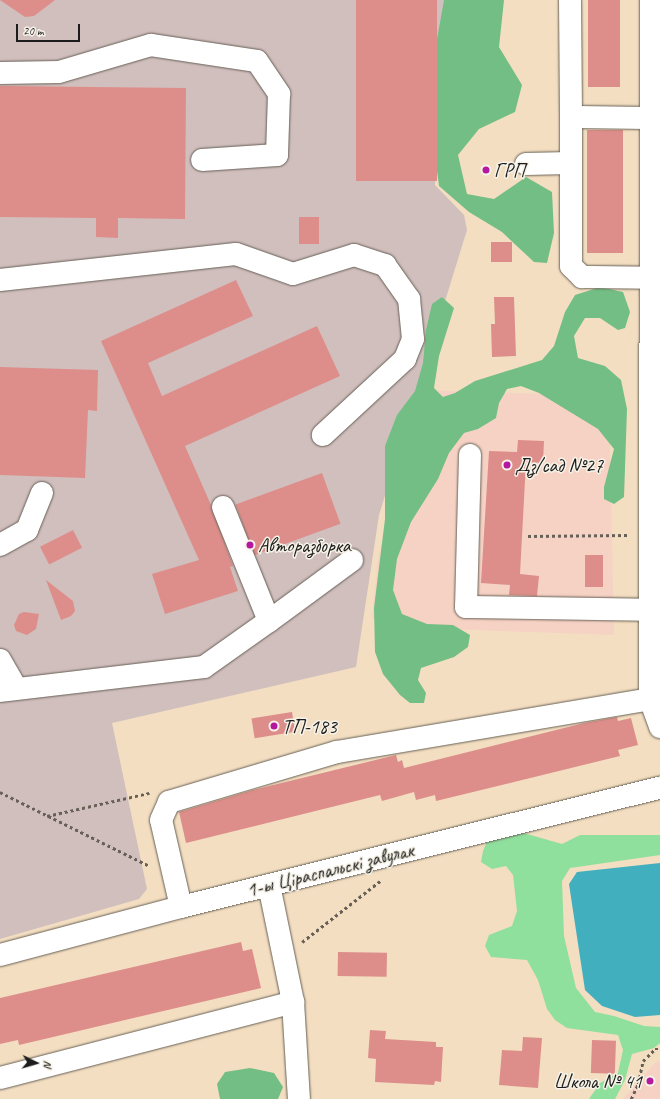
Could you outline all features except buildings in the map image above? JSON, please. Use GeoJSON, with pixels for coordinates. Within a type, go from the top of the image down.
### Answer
{"type":"FeatureCollection","features":[{"type":"Feature","properties":{"kind":"street"},"geometry":{"type":"LineString","coordinates":[[570,0],[571,266],[582,277],[655,278]]}},
{"type":"Feature","properties":{"kind":"street"},"geometry":{"type":"LineString","coordinates":[[652,0],[655,278],[650,534],[650,699],[660,727]]}},
{"type":"Feature","properties":{"kind":"street"},"geometry":{"type":"LineString","coordinates":[[0,73],[59,72],[151,45],[257,61],[279,94],[277,155],[202,160]]}},
{"type":"Feature","properties":{"kind":"street"},"geometry":{"type":"LineString","coordinates":[[571,117],[653,118]]}},
{"type":"Feature","properties":{"kind":"street"},"geometry":{"type":"LineString","coordinates":[[526,164],[570,163]]}},
{"type":"Feature","properties":{"kind":"street"},"geometry":{"type":"LineString","coordinates":[[0,280],[236,254],[294,274],[354,255],[385,265],[409,299],[413,339],[404,359],[323,435]]}},
{"type":"Feature","properties":{"kind":"street"},"geometry":{"type":"LineString","coordinates":[[470,455],[466,607],[650,610]]}},
{"type":"Feature","properties":{"kind":"street"},"geometry":{"type":"LineString","coordinates":[[0,545],[27,530],[42,493]]}},
{"type":"Feature","properties":{"kind":"street"},"geometry":{"type":"LineString","coordinates":[[223,507],[269,621]]}},
{"type":"Feature","properties":{"kind":"street"},"geometry":{"type":"LineString","coordinates":[[0,660],[8,690],[204,667],[352,560]]}},
{"type":"Feature","properties":{"kind":"street"},"geometry":{"type":"LineString","coordinates":[[181,906],[161,820],[168,802],[337,752],[650,699]]}},
{"type":"Feature","properties":{"kind":"street","name":"1-ы Ціраспальскі завулак"},"geometry":{"type":"LineString","coordinates":[[0,955],[181,906],[660,788]]}},
{"type":"Feature","properties":{"kind":"street"},"geometry":{"type":"LineString","coordinates":[[269,885],[293,1002],[301,1098]]}},
{"type":"Feature","properties":{"kind":"street"},"geometry":{"type":"LineString","coordinates":[[0,1078],[293,1002]]}},
{"type":"Feature","properties":{"kind":"path"},"geometry":{"type":"LineString","coordinates":[[528,536],[650,534]]}},
{"type":"Feature","properties":{"kind":"path"},"geometry":{"type":"LineString","coordinates":[[0,792],[174,876]]}},
{"type":"Feature","properties":{"kind":"path"},"geometry":{"type":"LineString","coordinates":[[47,816],[150,792],[168,802]]}},
{"type":"Feature","properties":{"kind":"path"},"geometry":{"type":"LineString","coordinates":[[284,956],[382,880]]}},
{"type":"Feature","properties":{"kind":"path"},"geometry":{"type":"LineString","coordinates":[[631,1099],[638,1084],[643,1060],[655,1050],[660,1049]]}},
{"type":"Feature","properties":{"kind":"shaded area"},"geometry":{"type":"Polygon","coordinates":[[[0,0],[444,0],[435,185],[464,215],[467,230],[379,515],[356,667],[112,723],[147,889],[139,899],[0,939],[0,0]]]}},
{"type":"Feature","properties":{"kind":"shaded area","name":"Дз/сад №27"},"geometry":{"type":"Polygon","coordinates":[[[423,390],[609,396],[614,635],[387,627],[372,618],[378,558],[423,390]]]}},
{"type":"Feature","properties":{"kind":"shaded area","name":"Школа № 41"},"geometry":{"type":"Polygon","coordinates":[[[660,1061],[660,1099],[623,1099],[656,1062],[660,1061]]]}},
{"type":"Feature","properties":{"kind":"green space"},"geometry":{"type":"Polygon","coordinates":[[[444,0],[504,0],[499,47],[522,85],[515,112],[479,129],[458,155],[467,194],[494,199],[526,177],[552,192],[554,233],[547,263],[534,262],[502,232],[469,212],[439,186],[432,134],[436,45],[444,0]]]}},
{"type":"Feature","properties":{"kind":"green space"},"geometry":{"type":"Polygon","coordinates":[[[600,287],[623,292],[630,312],[625,328],[618,330],[600,318],[585,318],[574,336],[578,358],[605,366],[621,380],[627,409],[624,497],[614,504],[604,499],[604,487],[614,449],[598,429],[539,393],[521,386],[507,389],[499,403],[496,418],[478,429],[464,433],[449,453],[438,479],[411,522],[397,559],[393,590],[402,614],[427,624],[453,625],[470,635],[468,647],[454,657],[421,668],[418,680],[426,693],[424,703],[410,703],[400,695],[383,674],[375,652],[374,608],[385,519],[385,446],[397,415],[415,391],[423,363],[426,330],[432,304],[442,297],[454,308],[439,356],[434,388],[443,397],[455,393],[475,381],[542,360],[554,346],[565,312],[575,295],[600,287]]]}},
{"type":"Feature","properties":{"kind":"green space"},"geometry":{"type":"Polygon","coordinates":[[[520,832],[562,844],[580,835],[660,835],[660,855],[570,868],[562,881],[564,936],[576,988],[595,1012],[614,1016],[644,1026],[660,1027],[660,1043],[654,1048],[632,1054],[625,1080],[615,1099],[589,1099],[600,1083],[618,1073],[623,1050],[618,1035],[567,1028],[555,1020],[547,1009],[538,980],[527,960],[491,957],[485,946],[489,935],[512,926],[517,911],[513,875],[506,866],[492,869],[481,862],[483,851],[489,837],[506,838],[520,832]]]}},
{"type":"Feature","properties":{"kind":"green space"},"geometry":{"type":"Polygon","coordinates":[[[250,1068],[274,1073],[283,1087],[278,1099],[220,1099],[217,1084],[225,1072],[250,1068]]]}},
{"type":"Feature","properties":{"kind":"water"},"geometry":{"type":"Polygon","coordinates":[[[660,863],[660,1015],[635,1017],[602,1006],[585,990],[569,884],[577,872],[660,863]]]}},
{"type":"Feature","properties":{"kind":"place","name":"ГРП"},"geometry":{"type":"Point","coordinates":[486,170]}},
{"type":"Feature","properties":{"kind":"place","name":"Дз/сад №27"},"geometry":{"type":"Point","coordinates":[507,465]}},
{"type":"Feature","properties":{"kind":"place","name":"Авторазборка"},"geometry":{"type":"Point","coordinates":[250,545]}},
{"type":"Feature","properties":{"kind":"place","name":"ТП-183"},"geometry":{"type":"Point","coordinates":[274,726]}},
{"type":"Feature","properties":{"kind":"place","name":"Школа № 41"},"geometry":{"type":"Point","coordinates":[650,1081]}}]}
